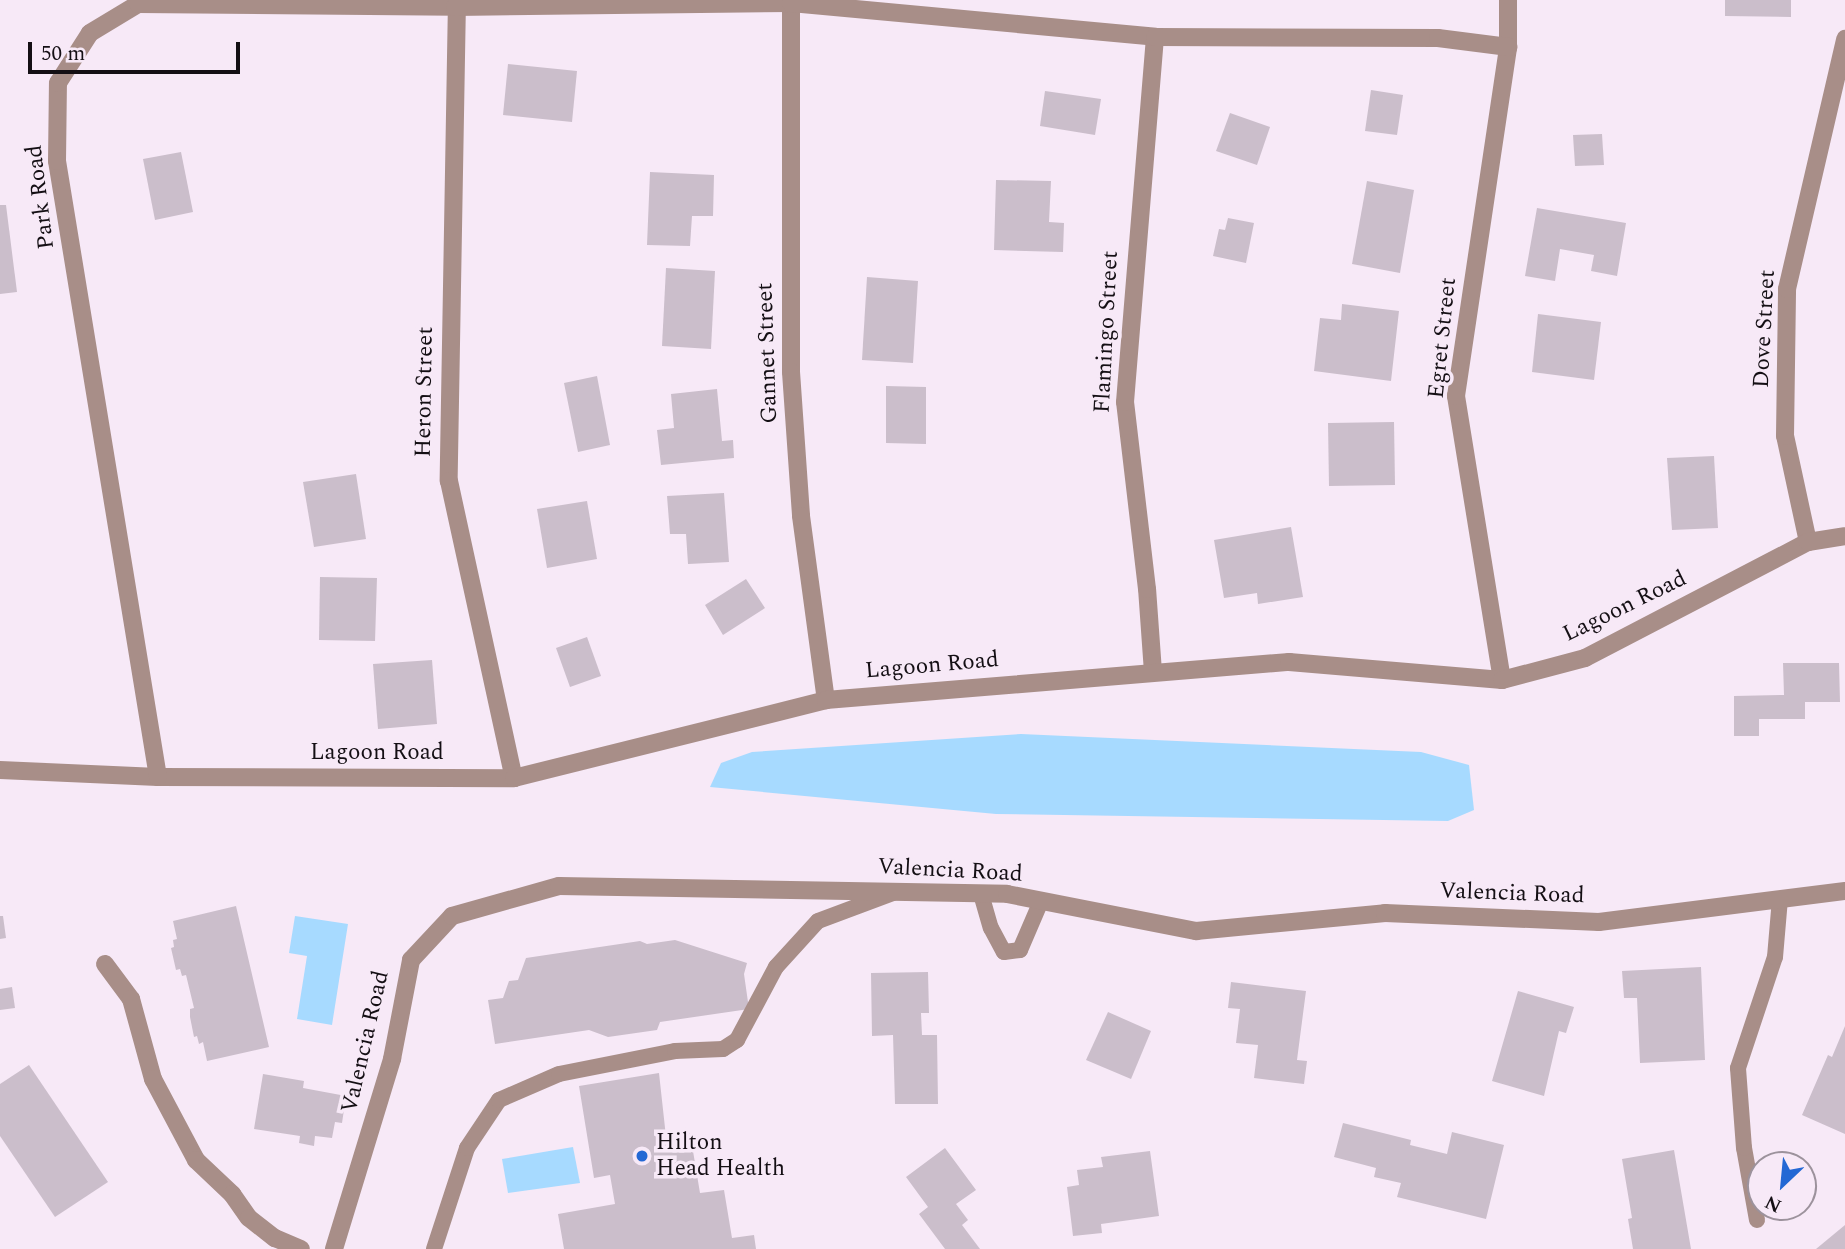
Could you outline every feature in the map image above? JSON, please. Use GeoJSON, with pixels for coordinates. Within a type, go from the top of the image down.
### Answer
{"type":"FeatureCollection","features":[{"type":"Feature","properties":{"kind":"street","name":"Egret Street"},"geometry":{"type":"LineString","coordinates":[[1502,680],[1457,396],[1508,47],[1508,0]]}},
{"type":"Feature","properties":{"kind":"street","name":"Park Road"},"geometry":{"type":"LineString","coordinates":[[158,777],[57,161],[58,83],[90,33],[138,4],[791,3],[1155,37],[1438,38],[1508,47]]}},
{"type":"Feature","properties":{"kind":"street","name":"Gannet Street"},"geometry":{"type":"LineString","coordinates":[[791,3],[791,372],[809,595],[826,700]]}},
{"type":"Feature","properties":{"kind":"street","name":"Heron Street"},"geometry":{"type":"LineString","coordinates":[[456,4],[449,481],[514,778]]}},
{"type":"Feature","properties":{"kind":"street","name":"Flamingo Street"},"geometry":{"type":"LineString","coordinates":[[1153,672],[1147,589],[1125,402],[1155,37]]}},
{"type":"Feature","properties":{"kind":"street","name":"Dove Street"},"geometry":{"type":"LineString","coordinates":[[1808,542],[1785,436],[1787,289],[1845,39]]}},
{"type":"Feature","properties":{"kind":"street","name":"Lagoon Road"},"geometry":{"type":"LineString","coordinates":[[0,771],[158,777],[514,778],[826,700],[1289,662],[1502,680],[1585,658],[1808,542],[1845,536]]}},
{"type":"Feature","properties":{"kind":"street","name":"Valencia Road"},"geometry":{"type":"LineString","coordinates":[[334,1249],[392,1059],[411,960],[452,916],[559,886],[1007,894],[1196,931],[1385,913],[1599,922],[1845,891]]}},
{"type":"Feature","properties":{"kind":"street"},"geometry":{"type":"LineString","coordinates":[[105,964],[131,999],[153,1079],[196,1160],[232,1194],[249,1218],[275,1238],[301,1249]]}},
{"type":"Feature","properties":{"kind":"lane"},"geometry":{"type":"LineString","coordinates":[[434,1249],[467,1149],[499,1100],[559,1074],[675,1051],[723,1049],[737,1040],[776,967],[818,921],[896,892]]}},
{"type":"Feature","properties":{"kind":"lane"},"geometry":{"type":"LineString","coordinates":[[981,894],[991,928],[1004,952],[1020,950],[1041,901]]}},
{"type":"Feature","properties":{"kind":"lane"},"geometry":{"type":"LineString","coordinates":[[1747,1164],[1738,1068],[1775,957],[1780,900]]}},
{"type":"Feature","properties":{"kind":"water"},"geometry":{"type":"Polygon","coordinates":[[[1021,734],[1421,752],[1469,765],[1474,810],[1448,821],[996,814],[710,787],[721,763],[752,752],[1021,734]]]}},
{"type":"Feature","properties":{"kind":"water"},"geometry":{"type":"Polygon","coordinates":[[[295,916],[348,924],[332,1025],[297,1019],[307,956],[289,953],[295,916]]]}},
{"type":"Feature","properties":{"kind":"water"},"geometry":{"type":"Polygon","coordinates":[[[573,1147],[580,1183],[508,1193],[502,1159],[573,1147]]]}},
{"type":"Feature","properties":{"kind":"building"},"geometry":{"type":"Polygon","coordinates":[[[1725,0],[1791,0],[1791,17],[1725,16],[1725,0]]]}},
{"type":"Feature","properties":{"kind":"building"},"geometry":{"type":"Polygon","coordinates":[[[508,64],[577,71],[572,122],[503,115],[508,64]]]}},
{"type":"Feature","properties":{"kind":"building"},"geometry":{"type":"Polygon","coordinates":[[[1371,90],[1403,95],[1397,135],[1365,131],[1371,90]]]}},
{"type":"Feature","properties":{"kind":"building"},"geometry":{"type":"Polygon","coordinates":[[[1045,91],[1101,99],[1095,135],[1040,126],[1045,91]]]}},
{"type":"Feature","properties":{"kind":"building"},"geometry":{"type":"Polygon","coordinates":[[[1230,113],[1270,127],[1257,165],[1216,151],[1230,113]]]}},
{"type":"Feature","properties":{"kind":"building"},"geometry":{"type":"Polygon","coordinates":[[[1602,134],[1604,165],[1575,166],[1573,135],[1602,134]]]}},
{"type":"Feature","properties":{"kind":"building"},"geometry":{"type":"Polygon","coordinates":[[[181,152],[193,212],[155,220],[143,159],[181,152]]]}},
{"type":"Feature","properties":{"kind":"building"},"geometry":{"type":"Polygon","coordinates":[[[650,172],[714,175],[713,216],[692,216],[690,246],[647,245],[650,172]]]}},
{"type":"Feature","properties":{"kind":"building"},"geometry":{"type":"Polygon","coordinates":[[[996,180],[1051,181],[1049,222],[1064,223],[1063,252],[994,250],[996,180]]]}},
{"type":"Feature","properties":{"kind":"building"},"geometry":{"type":"Polygon","coordinates":[[[1367,181],[1414,190],[1400,273],[1352,264],[1367,181]]]}},
{"type":"Feature","properties":{"kind":"building"},"geometry":{"type":"Polygon","coordinates":[[[0,205],[6,205],[17,292],[0,294],[0,205]]]}},
{"type":"Feature","properties":{"kind":"building"},"geometry":{"type":"Polygon","coordinates":[[[1537,208],[1626,223],[1617,276],[1591,271],[1594,255],[1560,249],[1555,281],[1525,276],[1537,208]]]}},
{"type":"Feature","properties":{"kind":"building"},"geometry":{"type":"Polygon","coordinates":[[[1228,218],[1254,223],[1246,263],[1213,256],[1219,229],[1225,230],[1228,218]]]}},
{"type":"Feature","properties":{"kind":"building"},"geometry":{"type":"Polygon","coordinates":[[[666,268],[715,271],[711,349],[662,346],[666,268]]]}},
{"type":"Feature","properties":{"kind":"building"},"geometry":{"type":"Polygon","coordinates":[[[867,277],[918,281],[913,363],[862,360],[867,277]]]}},
{"type":"Feature","properties":{"kind":"building"},"geometry":{"type":"Polygon","coordinates":[[[1342,304],[1399,311],[1391,381],[1314,371],[1320,318],[1341,320],[1342,304]]]}},
{"type":"Feature","properties":{"kind":"building"},"geometry":{"type":"Polygon","coordinates":[[[1538,314],[1601,322],[1594,380],[1532,372],[1538,314]]]}},
{"type":"Feature","properties":{"kind":"building"},"geometry":{"type":"Polygon","coordinates":[[[597,376],[610,445],[578,452],[564,383],[597,376]]]}},
{"type":"Feature","properties":{"kind":"building"},"geometry":{"type":"Polygon","coordinates":[[[886,386],[926,387],[926,444],[886,443],[886,386]]]}},
{"type":"Feature","properties":{"kind":"building"},"geometry":{"type":"Polygon","coordinates":[[[717,389],[722,441],[733,440],[734,458],[661,465],[657,430],[674,428],[671,394],[717,389]]]}},
{"type":"Feature","properties":{"kind":"building"},"geometry":{"type":"Polygon","coordinates":[[[1394,422],[1395,485],[1329,486],[1328,423],[1394,422]]]}},
{"type":"Feature","properties":{"kind":"building"},"geometry":{"type":"Polygon","coordinates":[[[1714,456],[1718,528],[1672,530],[1667,458],[1714,456]]]}},
{"type":"Feature","properties":{"kind":"building"},"geometry":{"type":"Polygon","coordinates":[[[356,474],[366,539],[314,547],[303,482],[356,474]]]}},
{"type":"Feature","properties":{"kind":"building"},"geometry":{"type":"Polygon","coordinates":[[[724,493],[729,562],[688,564],[686,534],[670,534],[667,496],[724,493]]]}},
{"type":"Feature","properties":{"kind":"building"},"geometry":{"type":"Polygon","coordinates":[[[587,501],[597,559],[547,568],[537,509],[587,501]]]}},
{"type":"Feature","properties":{"kind":"building"},"geometry":{"type":"Polygon","coordinates":[[[1291,527],[1303,597],[1258,604],[1257,593],[1224,598],[1214,540],[1291,527]]]}},
{"type":"Feature","properties":{"kind":"building"},"geometry":{"type":"Polygon","coordinates":[[[320,577],[377,578],[375,641],[319,640],[320,577]]]}},
{"type":"Feature","properties":{"kind":"building"},"geometry":{"type":"Polygon","coordinates":[[[746,579],[765,608],[723,635],[705,605],[746,579]]]}},
{"type":"Feature","properties":{"kind":"building"},"geometry":{"type":"Polygon","coordinates":[[[587,637],[601,676],[570,687],[556,648],[587,637]]]}},
{"type":"Feature","properties":{"kind":"building"},"geometry":{"type":"Polygon","coordinates":[[[432,660],[437,724],[378,729],[373,664],[432,660]]]}},
{"type":"Feature","properties":{"kind":"building"},"geometry":{"type":"Polygon","coordinates":[[[1783,663],[1839,663],[1840,702],[1805,702],[1805,719],[1759,719],[1759,736],[1734,736],[1734,696],[1784,695],[1783,663]]]}},
{"type":"Feature","properties":{"kind":"building"},"geometry":{"type":"Polygon","coordinates":[[[236,906],[269,1047],[207,1061],[203,1042],[199,1044],[197,1036],[194,1037],[190,1009],[194,1008],[186,975],[182,976],[180,969],[176,970],[171,948],[174,947],[173,940],[177,939],[173,921],[236,906]]]}},
{"type":"Feature","properties":{"kind":"building"},"geometry":{"type":"Polygon","coordinates":[[[0,916],[3,916],[6,938],[0,939],[0,916]]]}},
{"type":"Feature","properties":{"kind":"building"},"geometry":{"type":"Polygon","coordinates":[[[675,940],[747,963],[744,974],[749,1009],[660,1022],[657,1030],[608,1037],[589,1030],[495,1044],[488,1000],[503,998],[509,981],[518,980],[526,958],[640,941],[647,944],[675,940]]]}},
{"type":"Feature","properties":{"kind":"building"},"geometry":{"type":"Polygon","coordinates":[[[1701,967],[1705,1060],[1640,1063],[1637,998],[1624,998],[1622,971],[1701,967]]]}},
{"type":"Feature","properties":{"kind":"building"},"geometry":{"type":"Polygon","coordinates":[[[928,972],[929,1013],[921,1013],[922,1035],[937,1035],[938,1104],[895,1104],[893,1035],[872,1036],[871,973],[928,972]]]}},
{"type":"Feature","properties":{"kind":"building"},"geometry":{"type":"Polygon","coordinates":[[[1231,982],[1306,991],[1297,1060],[1307,1061],[1304,1084],[1254,1078],[1258,1045],[1236,1043],[1240,1009],[1228,1008],[1231,982]]]}},
{"type":"Feature","properties":{"kind":"building"},"geometry":{"type":"Polygon","coordinates":[[[12,987],[15,1008],[0,1010],[0,989],[12,987]]]}},
{"type":"Feature","properties":{"kind":"building"},"geometry":{"type":"Polygon","coordinates":[[[1518,991],[1574,1007],[1566,1033],[1559,1031],[1544,1096],[1492,1081],[1518,991]]]}},
{"type":"Feature","properties":{"kind":"building"},"geometry":{"type":"Polygon","coordinates":[[[1108,1012],[1151,1031],[1131,1079],[1086,1060],[1108,1012]]]}},
{"type":"Feature","properties":{"kind":"building"},"geometry":{"type":"Polygon","coordinates":[[[1845,1026],[1845,1134],[1802,1115],[1828,1055],[1832,1057],[1845,1026]]]}},
{"type":"Feature","properties":{"kind":"building"},"geometry":{"type":"Polygon","coordinates":[[[29,1065],[108,1182],[55,1217],[0,1136],[0,1084],[29,1065]]]}},
{"type":"Feature","properties":{"kind":"building","name":"Hilton Head Health"},"geometry":{"type":"Polygon","coordinates":[[[659,1073],[666,1137],[690,1133],[700,1193],[724,1190],[732,1238],[754,1235],[756,1249],[564,1249],[558,1214],[615,1204],[610,1175],[594,1178],[579,1086],[659,1073]]]}},
{"type":"Feature","properties":{"kind":"building"},"geometry":{"type":"Polygon","coordinates":[[[263,1074],[304,1081],[303,1088],[346,1096],[342,1123],[335,1122],[332,1138],[315,1136],[314,1146],[299,1143],[300,1136],[254,1129],[263,1074]]]}},
{"type":"Feature","properties":{"kind":"building"},"geometry":{"type":"Polygon","coordinates":[[[1343,1123],[1411,1140],[1410,1145],[1447,1154],[1452,1132],[1504,1145],[1486,1219],[1397,1197],[1401,1183],[1374,1177],[1376,1168],[1334,1157],[1343,1123]]]}},
{"type":"Feature","properties":{"kind":"building"},"geometry":{"type":"Polygon","coordinates":[[[945,1148],[976,1190],[956,1204],[968,1220],[962,1225],[980,1249],[945,1249],[919,1214],[928,1207],[906,1177],[945,1148]]]}},
{"type":"Feature","properties":{"kind":"building"},"geometry":{"type":"Polygon","coordinates":[[[1674,1150],[1691,1249],[1633,1249],[1628,1219],[1632,1218],[1622,1159],[1674,1150]]]}},
{"type":"Feature","properties":{"kind":"building"},"geometry":{"type":"Polygon","coordinates":[[[1150,1151],[1159,1216],[1101,1224],[1102,1233],[1073,1236],[1067,1187],[1079,1185],[1077,1170],[1103,1167],[1101,1157],[1150,1151]]]}},
{"type":"Feature","properties":{"kind":"building"},"geometry":{"type":"Polygon","coordinates":[[[1845,1225],[1845,1249],[1816,1249],[1845,1225]]]}},
{"type":"Feature","properties":{"kind":"place","name":"Hilton Head Health"},"geometry":{"type":"Point","coordinates":[642,1156]}}]}
